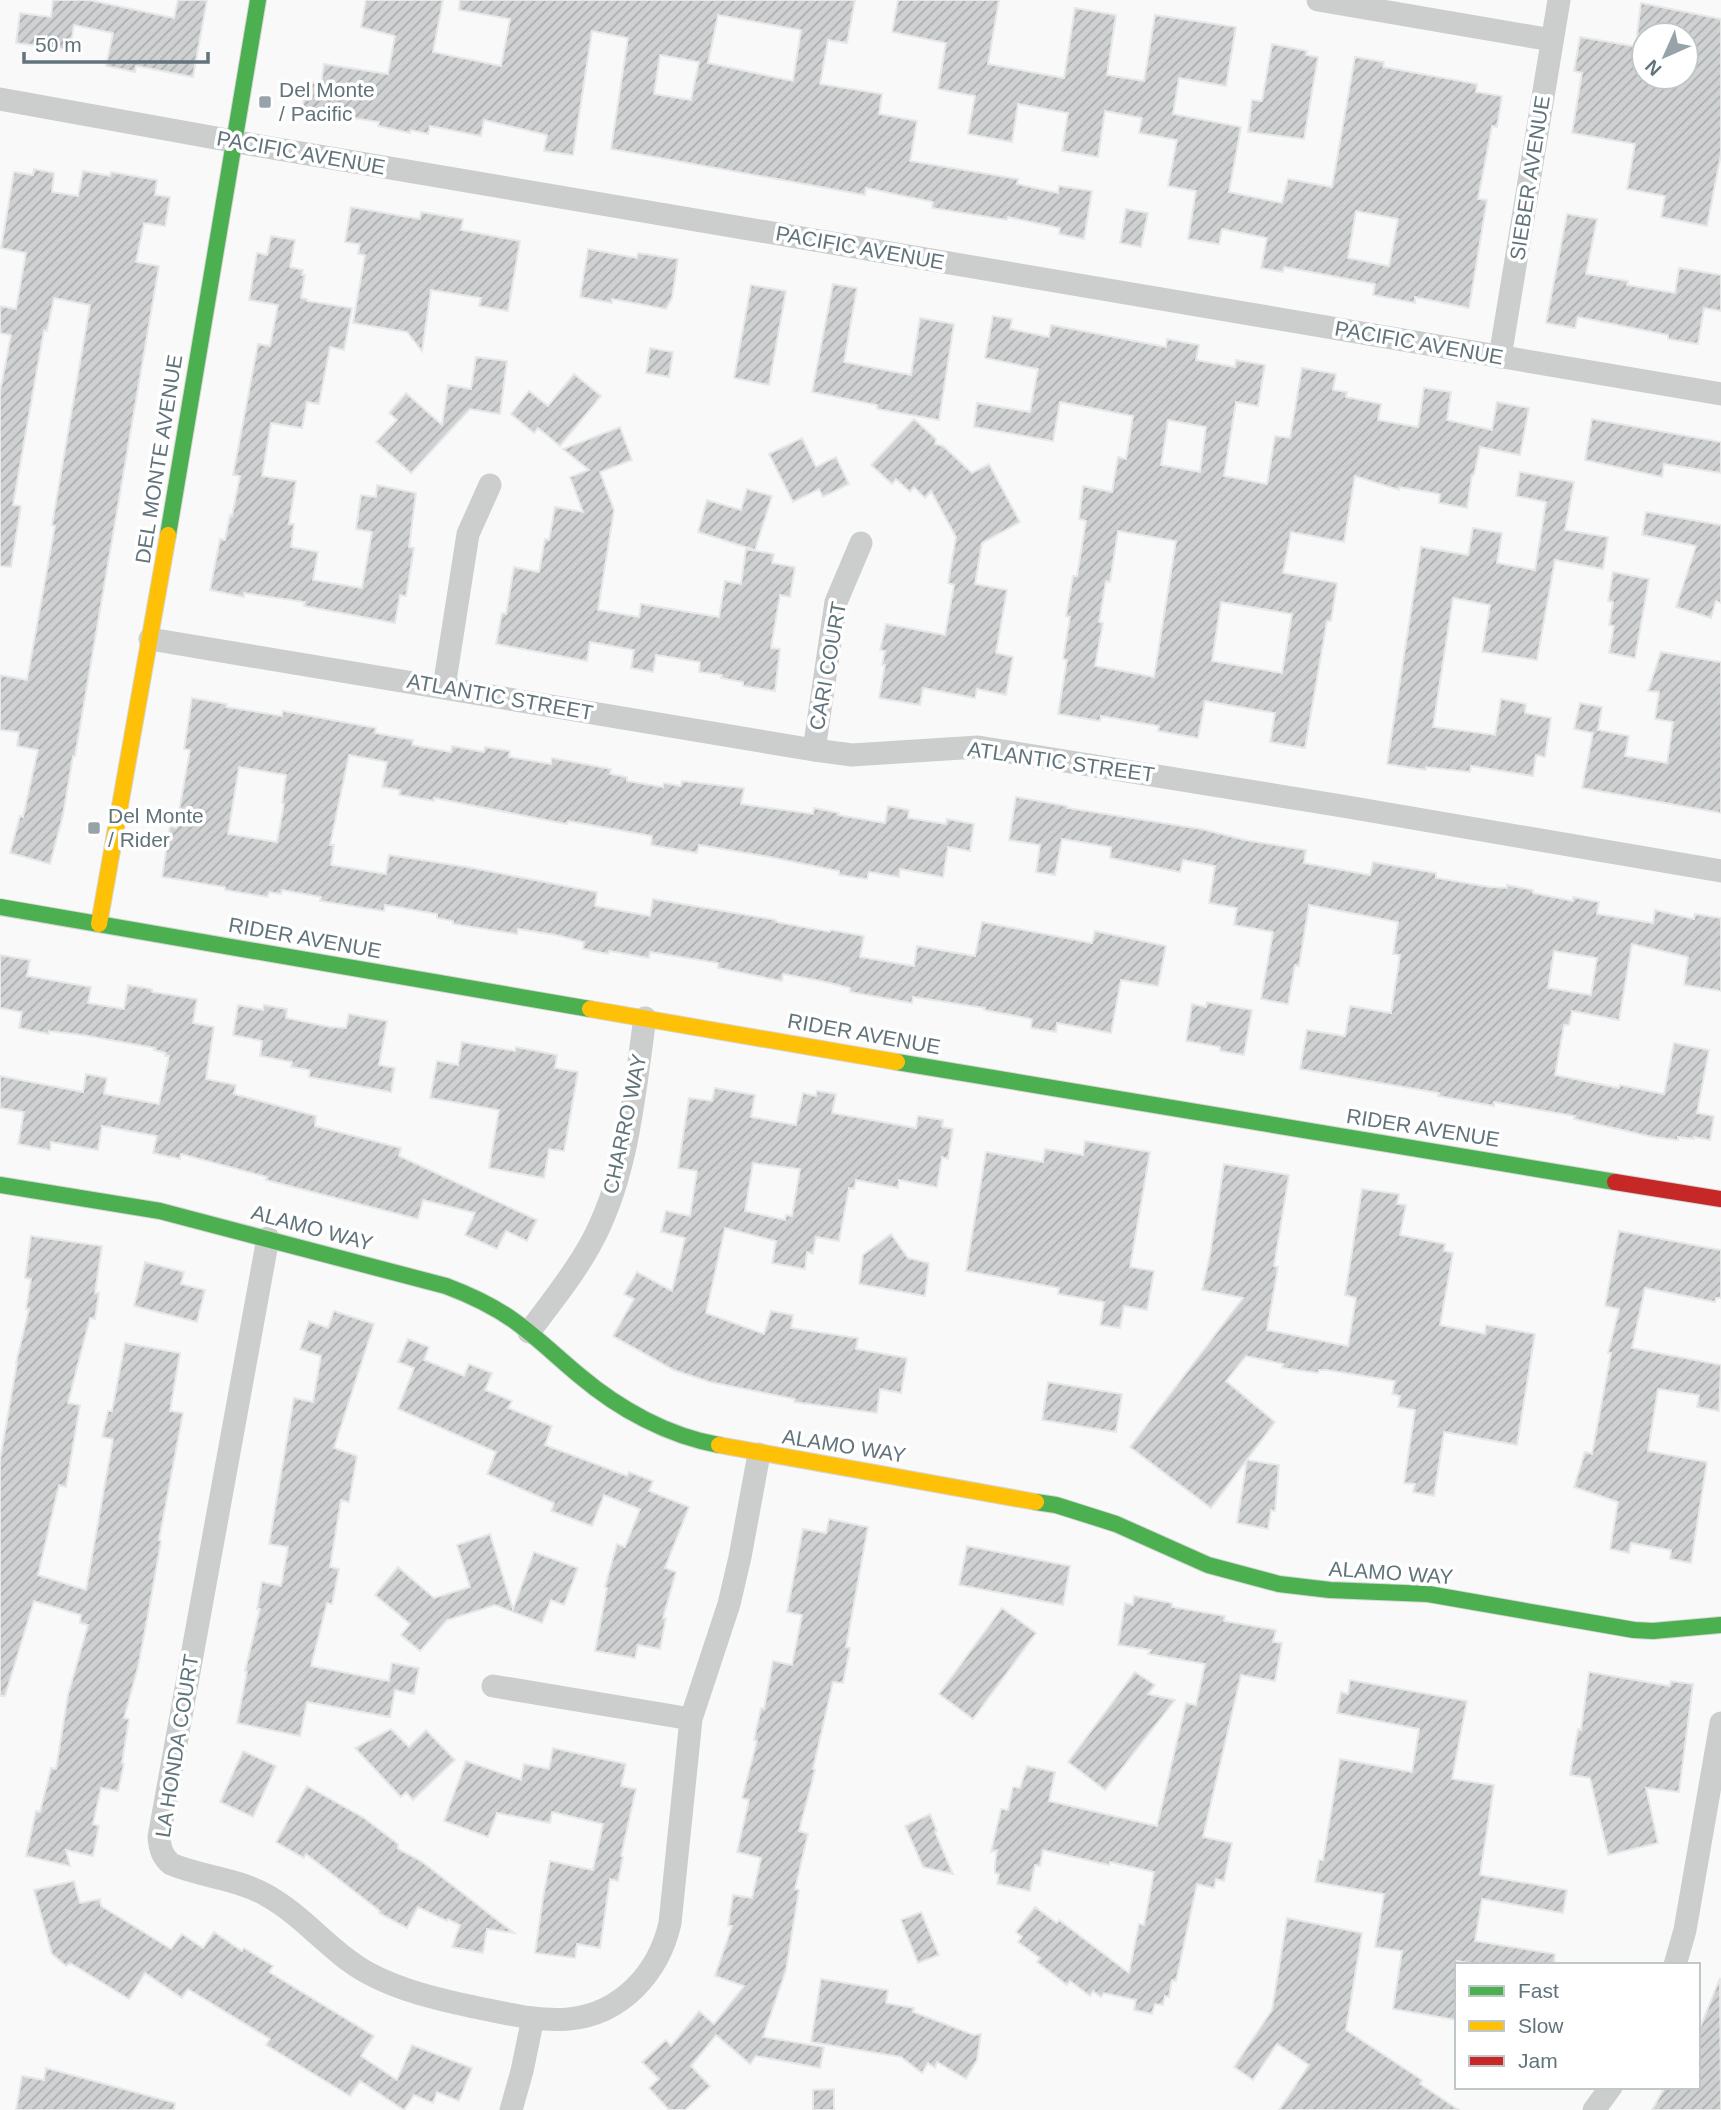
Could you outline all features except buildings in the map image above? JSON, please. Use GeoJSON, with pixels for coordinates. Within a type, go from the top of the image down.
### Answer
{"type":"FeatureCollection","features":[{"type":"Feature","properties":{"kind":"street","name":"DEL MONTE AVENUE"},"geometry":{"type":"LineString","coordinates":[[99,924],[258,0]]}},
{"type":"Feature","properties":{"kind":"street"},"geometry":{"type":"LineString","coordinates":[[1318,0],[1552,40]]}},
{"type":"Feature","properties":{"kind":"street","name":"SIEBER AVENUE"},"geometry":{"type":"LineString","coordinates":[[1500,357],[1559,0]]}},
{"type":"Feature","properties":{"kind":"street","name":"PACIFIC AVENUE"},"geometry":{"type":"LineString","coordinates":[[0,99],[233,142],[1721,394]]}},
{"type":"Feature","properties":{"kind":"street"},"geometry":{"type":"LineString","coordinates":[[444,687],[468,534],[490,485]]}},
{"type":"Feature","properties":{"kind":"street","name":"CARI COURT"},"geometry":{"type":"LineString","coordinates":[[814,750],[836,602],[861,543]]}},
{"type":"Feature","properties":{"kind":"street","name":"ATLANTIC STREET"},"geometry":{"type":"LineString","coordinates":[[150,639],[852,755],[978,747],[1721,871]]}},
{"type":"Feature","properties":{"kind":"street","name":"RIDER AVENUE"},"geometry":{"type":"LineString","coordinates":[[0,907],[982,1077],[1721,1199]]}},
{"type":"Feature","properties":{"kind":"street","name":"CHARRO WAY"},"geometry":{"type":"LineString","coordinates":[[529,1332],[590,1246],[613,1194],[629,1122],[645,1018]]}},
{"type":"Feature","properties":{"kind":"street","name":"ALAMO WAY"},"geometry":{"type":"LineString","coordinates":[[0,1185],[160,1211],[446,1286],[486,1303],[529,1332],[590,1384],[637,1416],[686,1437],[759,1454],[1056,1505],[1116,1524],[1208,1565],[1279,1584],[1330,1590],[1428,1594],[1634,1630],[1721,1625]]}},
{"type":"Feature","properties":{"kind":"street","name":"LA HONDA COURT"},"geometry":{"type":"LineString","coordinates":[[268,1238],[159,1837],[160,1848],[171,1864],[226,1878],[267,1896],[297,1917],[350,1962],[390,1983],[439,1999],[533,2018],[569,2019],[587,2016],[606,2008],[636,1987],[657,1960],[670,1923],[691,1719],[729,1604],[759,1454]]}},
{"type":"Feature","properties":{"kind":"street"},"geometry":{"type":"LineString","coordinates":[[493,1686],[691,1719]]}},
{"type":"Feature","properties":{"kind":"street"},"geometry":{"type":"LineString","coordinates":[[1676,1963],[1687,1919],[1721,1723]]}},
{"type":"Feature","properties":{"kind":"street"},"geometry":{"type":"LineString","coordinates":[[511,2110],[533,2018]]}},
{"type":"Feature","properties":{"kind":"street"},"geometry":{"type":"LineString","coordinates":[[1594,2110],[1610,2089]]}},
{"type":"Feature","properties":{"kind":"traffic: fast"},"geometry":{"type":"LineString","coordinates":[[168,535],[258,0]]}},
{"type":"Feature","properties":{"kind":"traffic: fast"},"geometry":{"type":"LineString","coordinates":[[0,907],[590,1009]]}},
{"type":"Feature","properties":{"kind":"traffic: fast"},"geometry":{"type":"LineString","coordinates":[[897,1062],[1615,1182]]}},
{"type":"Feature","properties":{"kind":"traffic: fast"},"geometry":{"type":"LineString","coordinates":[[0,1185],[160,1211],[446,1286],[481,1301],[513,1320],[595,1388],[645,1420],[681,1435],[719,1445]]}},
{"type":"Feature","properties":{"kind":"traffic: fast"},"geometry":{"type":"LineString","coordinates":[[1036,1502],[1056,1505],[1116,1524],[1208,1565],[1279,1584],[1330,1590],[1428,1594],[1634,1630],[1721,1625]]}},
{"type":"Feature","properties":{"kind":"traffic: slow"},"geometry":{"type":"LineString","coordinates":[[99,924],[168,535]]}},
{"type":"Feature","properties":{"kind":"traffic: slow"},"geometry":{"type":"LineString","coordinates":[[590,1009],[897,1062]]}},
{"type":"Feature","properties":{"kind":"traffic: slow"},"geometry":{"type":"LineString","coordinates":[[719,1445],[1036,1502]]}},
{"type":"Feature","properties":{"kind":"traffic: jam"},"geometry":{"type":"LineString","coordinates":[[1615,1182],[1721,1199]]}},
{"type":"Feature","properties":{"kind":"place","name":"Del Monte / Pacific"},"geometry":{"type":"Point","coordinates":[265,102]}},
{"type":"Feature","properties":{"kind":"place","name":"Del Monte / Rider"},"geometry":{"type":"Point","coordinates":[94,828]}}]}
